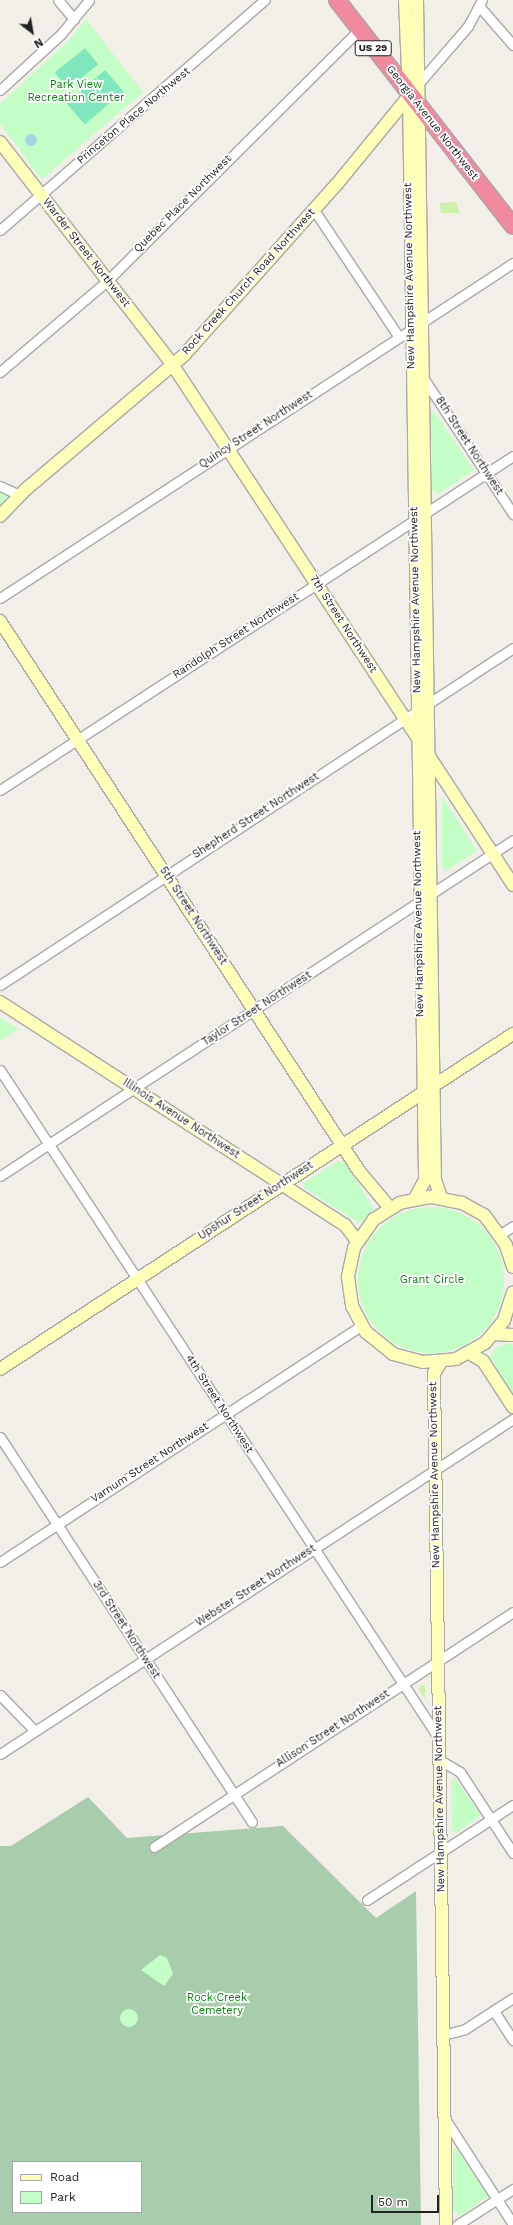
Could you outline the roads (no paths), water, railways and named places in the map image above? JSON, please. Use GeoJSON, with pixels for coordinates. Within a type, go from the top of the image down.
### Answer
{"type":"FeatureCollection","features":[{"type":"Feature","properties":{"kind":"highway","name":"Georgia Avenue Northwest"},"geometry":{"type":"LineString","coordinates":[[337,0],[359,30],[416,96],[513,226]]}},
{"type":"Feature","properties":{"kind":"main road","name":"New Hampshire Avenue Northwest"},"geometry":{"type":"LineString","coordinates":[[405,0],[416,96],[427,511],[435,1180],[441,1197]]}},
{"type":"Feature","properties":{"kind":"main road","name":"New Hampshire Avenue Northwest"},"geometry":{"type":"LineString","coordinates":[[416,1198],[425,1180],[422,1094],[410,329],[417,0]]}},
{"type":"Feature","properties":{"kind":"main road","name":"Rock Creek Church Road Northwest"},"geometry":{"type":"LineString","coordinates":[[0,516],[19,495],[172,364],[314,210],[416,96]]}},
{"type":"Feature","properties":{"kind":"main road","name":"Warder Street Northwest"},"geometry":{"type":"LineString","coordinates":[[0,142],[172,364]]}},
{"type":"Feature","properties":{"kind":"main road","name":"7th Street Northwest"},"geometry":{"type":"LineString","coordinates":[[172,364],[513,884]]}},
{"type":"Feature","properties":{"kind":"main road","name":"5th Street Northwest"},"geometry":{"type":"LineString","coordinates":[[0,621],[376,1196],[390,1208]]}},
{"type":"Feature","properties":{"kind":"main road","name":"Illinois Avenue Northwest"},"geometry":{"type":"LineString","coordinates":[[0,1002],[345,1224],[357,1241]]}},
{"type":"Feature","properties":{"kind":"main road","name":"Upshur Street Northwest"},"geometry":{"type":"LineString","coordinates":[[0,1369],[513,1034]]}},
{"type":"Feature","properties":{"kind":"main road"},"geometry":{"type":"LineString","coordinates":[[513,1267],[501,1234],[477,1210],[441,1197],[416,1198],[390,1208],[369,1224],[357,1241],[350,1262],[348,1284],[352,1306],[361,1326],[386,1350],[423,1362],[441,1362],[469,1353],[483,1344],[493,1334],[505,1316],[513,1292]]}},
{"type":"Feature","properties":{"kind":"main road"},"geometry":{"type":"LineString","coordinates":[[493,1334],[512,1334],[505,1316]]}},
{"type":"Feature","properties":{"kind":"main road"},"geometry":{"type":"LineString","coordinates":[[483,1344],[483,1361]]}},
{"type":"Feature","properties":{"kind":"main road"},"geometry":{"type":"LineString","coordinates":[[469,1353],[483,1361],[513,1407]]}},
{"type":"Feature","properties":{"kind":"main road","name":"New Hampshire Avenue Northwest"},"geometry":{"type":"LineString","coordinates":[[423,1362],[434,1374]]}},
{"type":"Feature","properties":{"kind":"main road","name":"New Hampshire Avenue Northwest"},"geometry":{"type":"LineString","coordinates":[[441,1362],[434,1374],[446,2225]]}},
{"type":"Feature","properties":{"kind":"street"},"geometry":{"type":"LineString","coordinates":[[58,0],[74,19]]}},
{"type":"Feature","properties":{"kind":"street"},"geometry":{"type":"LineString","coordinates":[[0,90],[74,19],[89,0]]}},
{"type":"Feature","properties":{"kind":"street","name":"Princeton Place Northwest"},"geometry":{"type":"LineString","coordinates":[[0,230],[265,0]]}},
{"type":"Feature","properties":{"kind":"street"},"geometry":{"type":"LineString","coordinates":[[481,3],[513,45]]}},
{"type":"Feature","properties":{"kind":"street","name":"Rock Creek Church Road Northwest"},"geometry":{"type":"LineString","coordinates":[[416,96],[468,26],[481,3]]}},
{"type":"Feature","properties":{"kind":"street","name":"Quebec Place Northwest"},"geometry":{"type":"LineString","coordinates":[[0,372],[107,281],[359,30]]}},
{"type":"Feature","properties":{"kind":"street"},"geometry":{"type":"LineString","coordinates":[[314,210],[399,336]]}},
{"type":"Feature","properties":{"kind":"street","name":"Quincy Street Northwest"},"geometry":{"type":"LineString","coordinates":[[0,598],[399,336],[513,263]]}},
{"type":"Feature","properties":{"kind":"street","name":"8th Street Northwest"},"geometry":{"type":"LineString","coordinates":[[424,378],[513,514]]}},
{"type":"Feature","properties":{"kind":"street","name":"Randolph Street Northwest"},"geometry":{"type":"LineString","coordinates":[[0,790],[414,519],[513,456]]}},
{"type":"Feature","properties":{"kind":"street"},"geometry":{"type":"LineString","coordinates":[[0,486],[19,495]]}},
{"type":"Feature","properties":{"kind":"street","name":"Shepherd Street Northwest"},"geometry":{"type":"LineString","coordinates":[[0,984],[513,648]]}},
{"type":"Feature","properties":{"kind":"street","name":"Taylor Street Northwest"},"geometry":{"type":"LineString","coordinates":[[0,1176],[419,904],[513,840]]}},
{"type":"Feature","properties":{"kind":"street","name":"4th Street Northwest"},"geometry":{"type":"LineString","coordinates":[[0,1070],[438,1737]]}},
{"type":"Feature","properties":{"kind":"street"},"geometry":{"type":"LineString","coordinates":[[501,1234],[513,1226]]}},
{"type":"Feature","properties":{"kind":"street","name":"Varnum Street Northwest"},"geometry":{"type":"LineString","coordinates":[[0,1562],[361,1326]]}},
{"type":"Feature","properties":{"kind":"street","name":"Webster Street Northwest"},"geometry":{"type":"LineString","coordinates":[[0,1754],[513,1419]]}},
{"type":"Feature","properties":{"kind":"street","name":"3rd Street Northwest"},"geometry":{"type":"LineString","coordinates":[[0,1437],[252,1822]]}},
{"type":"Feature","properties":{"kind":"street","name":"Allison Street Northwest"},"geometry":{"type":"LineString","coordinates":[[157,1845],[513,1612]]}},
{"type":"Feature","properties":{"kind":"street"},"geometry":{"type":"LineString","coordinates":[[0,1695],[35,1731]]}},
{"type":"Feature","properties":{"kind":"street"},"geometry":{"type":"LineString","coordinates":[[440,1760],[460,1772],[513,1853]]}},
{"type":"Feature","properties":{"kind":"street"},"geometry":{"type":"LineString","coordinates":[[367,1900],[513,1805]]}},
{"type":"Feature","properties":{"kind":"street"},"geometry":{"type":"LineString","coordinates":[[444,2035],[465,2029],[513,1998]]}},
{"type":"Feature","properties":{"kind":"street"},"geometry":{"type":"LineString","coordinates":[[494,2010],[513,2040]]}},
{"type":"Feature","properties":{"kind":"street"},"geometry":{"type":"LineString","coordinates":[[445,2120],[513,2224]]}},
{"type":"Feature","properties":{"kind":"street"},"geometry":{"type":"LineString","coordinates":[[457,2225],[513,2189]]}},
{"type":"Feature","properties":{"kind":"water"},"geometry":{"type":"Polygon","coordinates":[[[33,134],[36,135],[36,145],[29,146],[26,145],[25,138],[26,135],[33,134]]]}},
{"type":"Feature","properties":{"kind":"park label","name":"Park View Recreation Center"},"geometry":{"type":"Point","coordinates":[76,92]}},
{"type":"Feature","properties":{"kind":"park label","name":"Grant Circle"},"geometry":{"type":"Point","coordinates":[432,1280]}},
{"type":"Feature","properties":{"kind":"park label","name":"Rock Creek Cemetery"},"geometry":{"type":"Point","coordinates":[217,2005]}}]}
